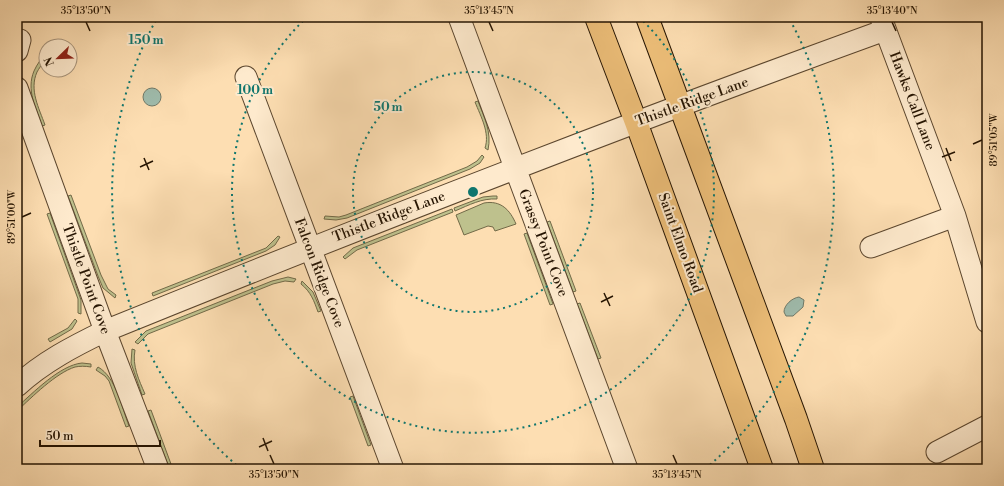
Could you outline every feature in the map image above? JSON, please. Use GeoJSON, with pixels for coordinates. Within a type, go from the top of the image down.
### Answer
{"type":"FeatureCollection","features":[{"type":"Feature","properties":{"kind":"main road","name":"Saint Elmo Road"},"geometry":{"type":"LineString","coordinates":[[596,17],[636,122],[762,469]]}},
{"type":"Feature","properties":{"kind":"main road"},"geometry":{"type":"LineString","coordinates":[[647,17],[754,310],[796,419],[813,469]]}},
{"type":"Feature","properties":{"kind":"street","name":"Grassy Point Cove"},"geometry":{"type":"LineString","coordinates":[[459,17],[627,469]]}},
{"type":"Feature","properties":{"kind":"street","name":"Thistle Ridge Lane"},"geometry":{"type":"LineString","coordinates":[[17,386],[51,359],[105,331],[310,248],[515,168],[680,106],[883,23]]}},
{"type":"Feature","properties":{"kind":"street","name":"Hawks Call Lane"},"geometry":{"type":"LineString","coordinates":[[883,23],[955,216],[987,322]]}},
{"type":"Feature","properties":{"kind":"street","name":"Falcon Ridge Cove"},"geometry":{"type":"LineString","coordinates":[[246,77],[393,469]]}},
{"type":"Feature","properties":{"kind":"street","name":"Thistle Point Cove"},"geometry":{"type":"LineString","coordinates":[[17,88],[105,331],[158,469]]}},
{"type":"Feature","properties":{"kind":"street"},"geometry":{"type":"LineString","coordinates":[[871,247],[955,216]]}},
{"type":"Feature","properties":{"kind":"street"},"geometry":{"type":"LineString","coordinates":[[937,452],[987,426]]}},
{"type":"Feature","properties":{"kind":"green space"},"geometry":{"type":"Polygon","coordinates":[[[38,63],[34,92],[45,125],[42,126],[31,92],[34,71],[38,63]]]}},
{"type":"Feature","properties":{"kind":"green space"},"geometry":{"type":"Polygon","coordinates":[[[478,101],[488,131],[488,150],[485,148],[486,131],[475,102],[478,101]]]}},
{"type":"Feature","properties":{"kind":"green space"},"geometry":{"type":"Polygon","coordinates":[[[482,155],[484,157],[480,163],[470,169],[347,218],[336,220],[324,219],[325,216],[339,217],[346,215],[467,167],[477,161],[482,155]]]}},
{"type":"Feature","properties":{"kind":"green space"},"geometry":{"type":"Polygon","coordinates":[[[71,195],[101,275],[108,289],[116,295],[115,298],[103,288],[68,196],[71,195]]]}},
{"type":"Feature","properties":{"kind":"green space"},"geometry":{"type":"Polygon","coordinates":[[[497,196],[497,199],[470,204],[455,211],[454,208],[483,197],[497,196]]]}},
{"type":"Feature","properties":{"kind":"green space"},"geometry":{"type":"Polygon","coordinates":[[[484,203],[495,203],[504,207],[511,214],[516,224],[495,231],[493,227],[488,226],[464,235],[456,215],[484,203]]]}},
{"type":"Feature","properties":{"kind":"green space"},"geometry":{"type":"Polygon","coordinates":[[[452,209],[453,212],[357,250],[345,259],[343,257],[353,248],[452,209]]]}},
{"type":"Feature","properties":{"kind":"green space"},"geometry":{"type":"Polygon","coordinates":[[[50,213],[81,300],[81,314],[78,313],[78,299],[47,214],[50,213]]]}},
{"type":"Feature","properties":{"kind":"green space"},"geometry":{"type":"Polygon","coordinates":[[[550,221],[576,291],[573,292],[547,222],[550,221]]]}},
{"type":"Feature","properties":{"kind":"green space"},"geometry":{"type":"Polygon","coordinates":[[[527,233],[553,304],[550,305],[524,234],[527,233]]]}},
{"type":"Feature","properties":{"kind":"green space"},"geometry":{"type":"Polygon","coordinates":[[[278,236],[280,237],[275,245],[266,251],[153,296],[152,293],[266,248],[278,236]]]}},
{"type":"Feature","properties":{"kind":"green space"},"geometry":{"type":"Polygon","coordinates":[[[288,277],[296,279],[294,282],[285,281],[273,284],[148,334],[138,344],[135,342],[146,331],[272,281],[288,277]]]}},
{"type":"Feature","properties":{"kind":"green space"},"geometry":{"type":"Polygon","coordinates":[[[302,281],[313,292],[321,311],[318,312],[310,293],[301,284],[302,281]]]}},
{"type":"Feature","properties":{"kind":"green space"},"geometry":{"type":"Polygon","coordinates":[[[580,303],[601,358],[598,359],[577,304],[580,303]]]}},
{"type":"Feature","properties":{"kind":"green space"},"geometry":{"type":"Polygon","coordinates":[[[75,319],[77,321],[72,329],[50,342],[48,339],[68,328],[75,319]]]}},
{"type":"Feature","properties":{"kind":"green space"},"geometry":{"type":"Polygon","coordinates":[[[132,349],[135,350],[135,367],[145,394],[142,395],[131,363],[132,349]]]}},
{"type":"Feature","properties":{"kind":"green space"},"geometry":{"type":"Polygon","coordinates":[[[82,363],[91,364],[91,367],[75,367],[60,374],[44,386],[17,411],[17,407],[47,380],[65,369],[82,363]]]}},
{"type":"Feature","properties":{"kind":"green space"},"geometry":{"type":"Polygon","coordinates":[[[98,367],[114,385],[129,426],[126,427],[109,381],[105,376],[96,370],[98,367]]]}},
{"type":"Feature","properties":{"kind":"green space"},"geometry":{"type":"Polygon","coordinates":[[[353,396],[371,445],[368,446],[350,397],[353,396]]]}},
{"type":"Feature","properties":{"kind":"green space"},"geometry":{"type":"Polygon","coordinates":[[[151,410],[171,464],[168,465],[148,411],[151,410]]]}},
{"type":"Feature","properties":{"kind":"shaded area"},"geometry":{"type":"Polygon","coordinates":[[[152,88],[158,91],[161,97],[158,103],[152,106],[146,103],[143,97],[146,91],[152,88]]]}},
{"type":"Feature","properties":{"kind":"shaded area"},"geometry":{"type":"Polygon","coordinates":[[[799,297],[804,300],[803,307],[793,316],[786,316],[784,309],[787,304],[799,297]]]}}]}
